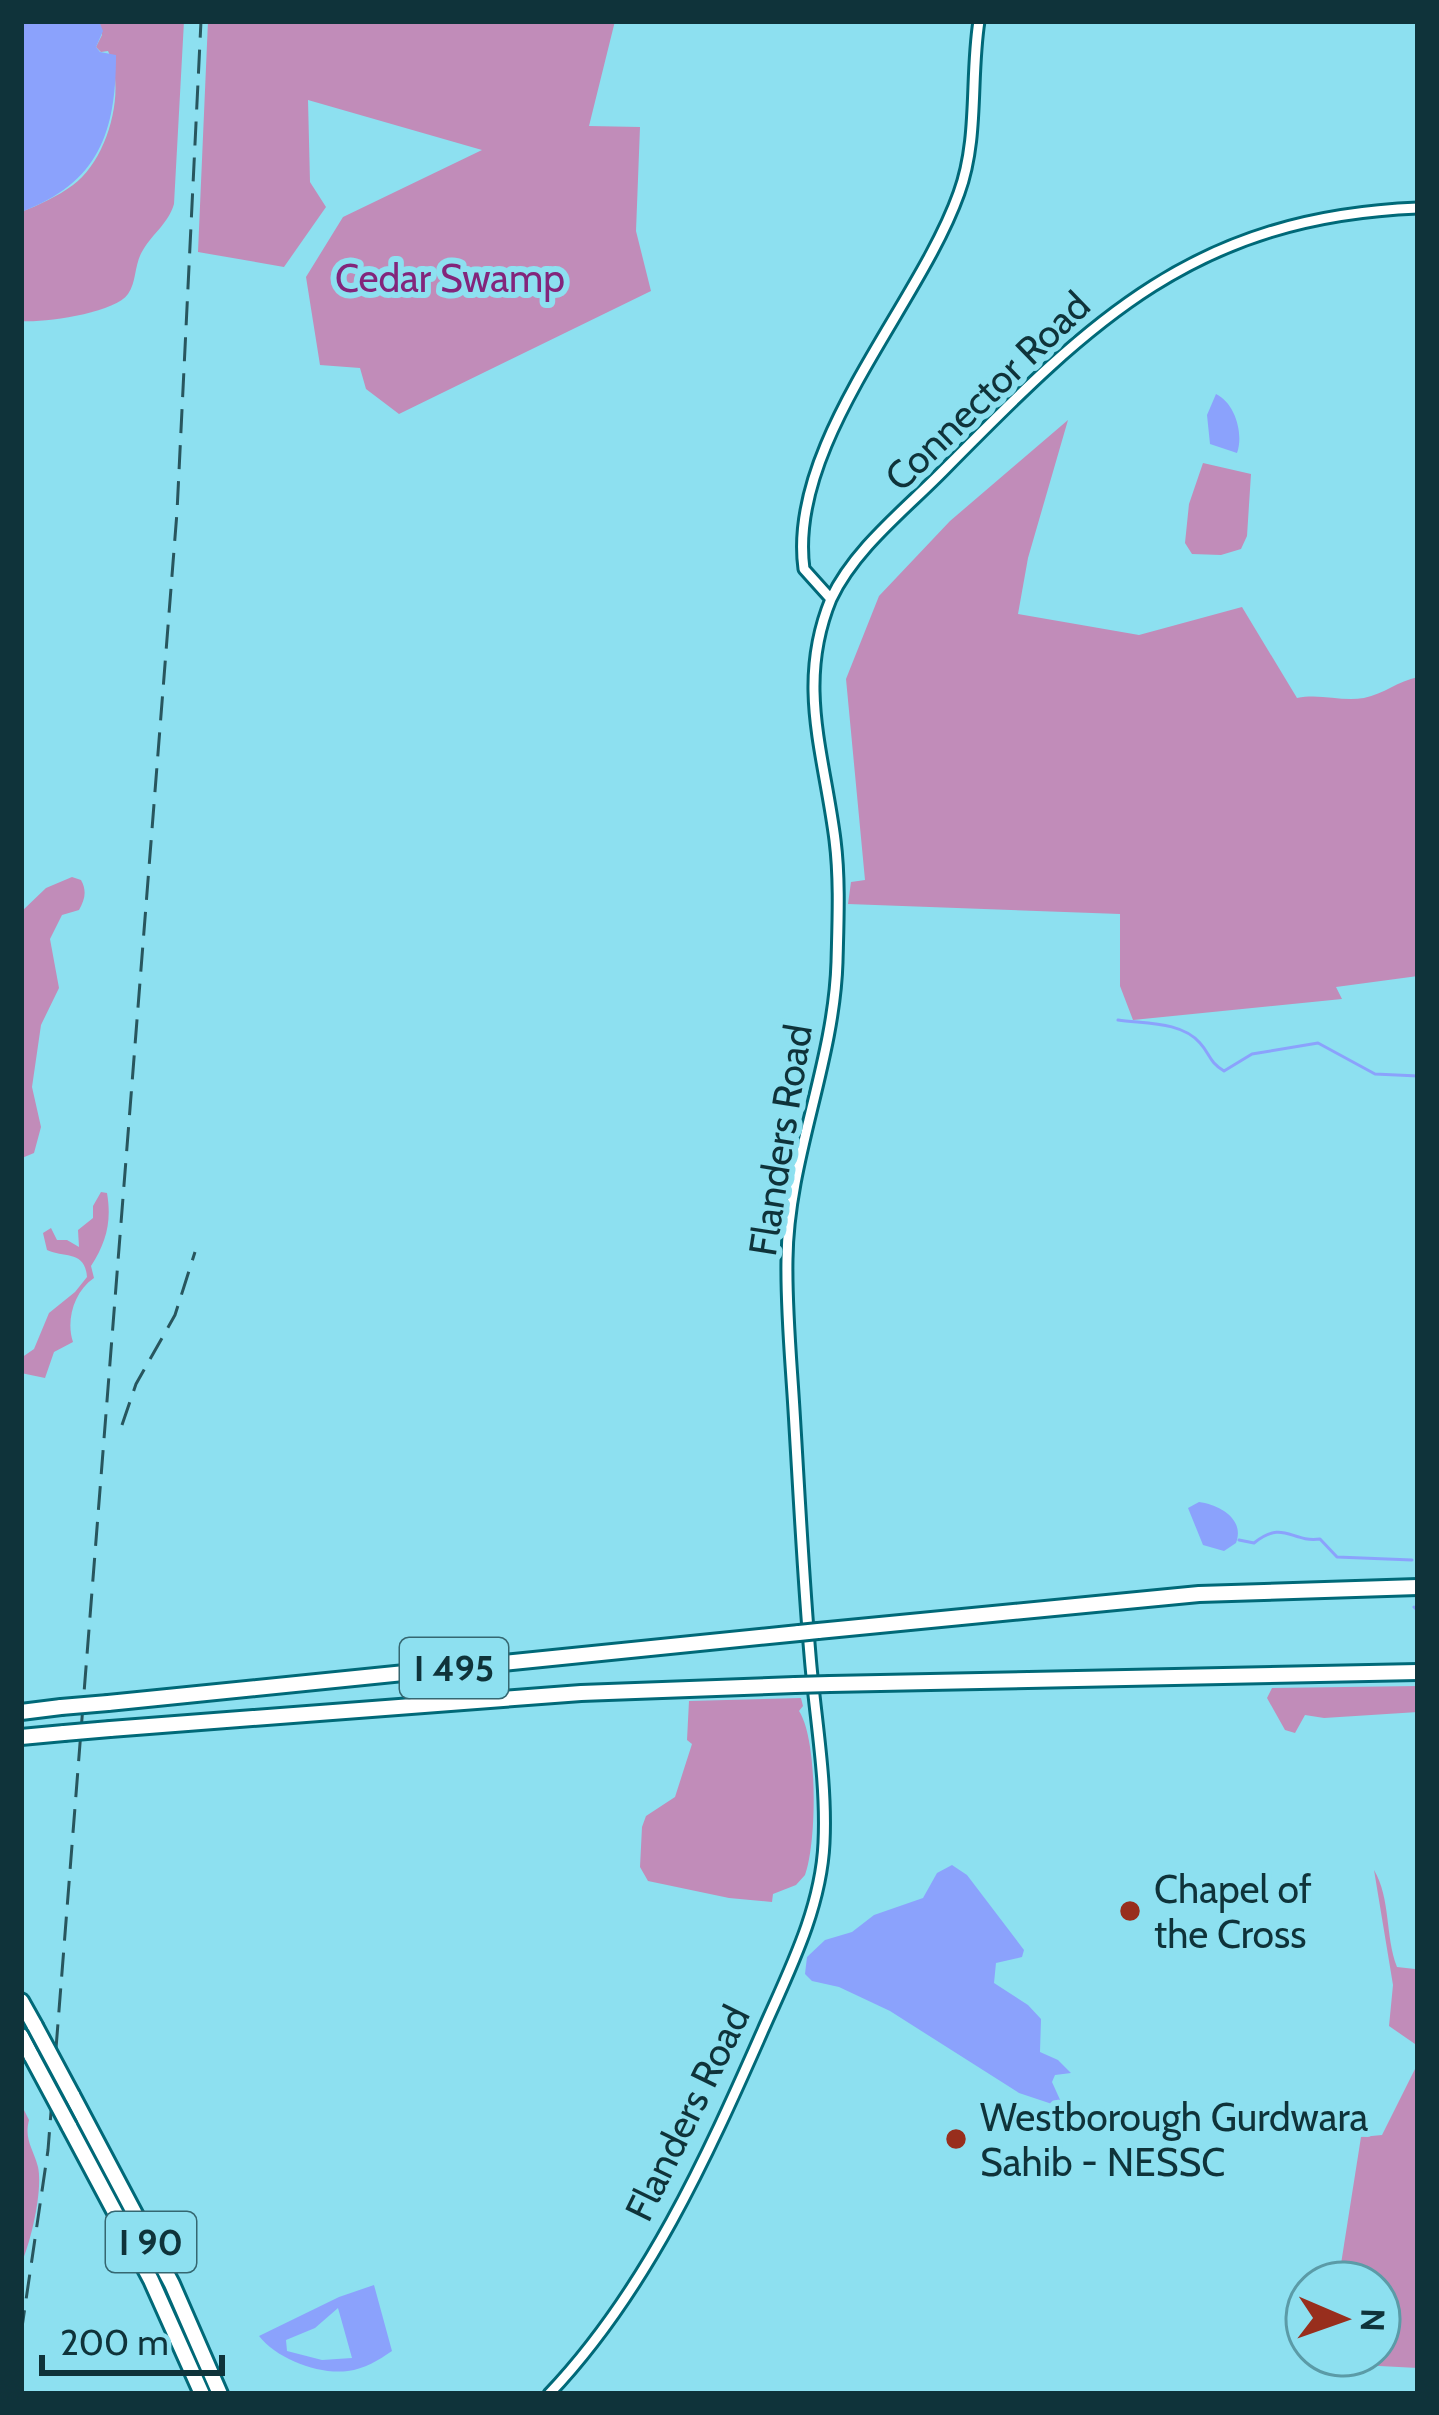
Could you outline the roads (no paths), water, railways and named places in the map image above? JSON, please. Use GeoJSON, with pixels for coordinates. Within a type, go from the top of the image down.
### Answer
{"type":"FeatureCollection","features":[{"type":"Feature","properties":{"kind":"highway","name":"I 495"},"geometry":{"type":"LineString","coordinates":[[21,1712],[1199,1594],[1418,1587]]}},
{"type":"Feature","properties":{"kind":"highway","name":"I 495"},"geometry":{"type":"LineString","coordinates":[[21,1737],[617,1691],[1418,1672]]}},
{"type":"Feature","properties":{"kind":"highway","name":"I 90"},"geometry":{"type":"LineString","coordinates":[[21,2001],[174,2288],[220,2394]]}},
{"type":"Feature","properties":{"kind":"highway","name":"I 90"},"geometry":{"type":"LineString","coordinates":[[21,2036],[143,2264],[202,2394]]}},
{"type":"Feature","properties":{"kind":"main road"},"geometry":{"type":"LineString","coordinates":[[831,599],[804,569],[803,537],[813,489],[842,411],[936,244],[960,191],[970,151],[979,21]]}},
{"type":"Feature","properties":{"kind":"main road","name":"Connector Road"},"geometry":{"type":"LineString","coordinates":[[831,599],[854,562],[1022,392],[1091,327],[1127,301],[1197,261],[1287,226],[1354,213],[1418,208]]}},
{"type":"Feature","properties":{"kind":"main road","name":"Flanders Road"},"geometry":{"type":"LineString","coordinates":[[549,2394],[612,2316],[711,2145],[800,1941],[820,1874],[824,1802],[801,1532],[787,1251],[826,1047],[837,962],[835,842],[811,694],[814,650],[831,599]]}},
{"type":"Feature","properties":{"kind":"water"},"geometry":{"type":"Polygon","coordinates":[[[21,21],[99,21],[103,31],[96,47],[116,55],[112,108],[98,152],[69,186],[21,212],[21,21]]]}},
{"type":"Feature","properties":{"kind":"water"},"geometry":{"type":"Polygon","coordinates":[[[1216,394],[1236,420],[1237,453],[1210,444],[1207,415],[1216,394]]]}},
{"type":"Feature","properties":{"kind":"water"},"geometry":{"type":"Polygon","coordinates":[[[1199,1502],[1215,1506],[1234,1520],[1236,1543],[1224,1551],[1203,1545],[1188,1508],[1199,1502]]]}},
{"type":"Feature","properties":{"kind":"water"},"geometry":{"type":"Polygon","coordinates":[[[952,1865],[967,1875],[1024,1950],[1022,1957],[996,1963],[994,1983],[1041,2019],[1040,2052],[1071,2073],[1055,2075],[1052,2082],[1066,2113],[1019,2093],[890,2011],[839,1987],[812,1981],[805,1974],[807,1957],[825,1940],[852,1932],[874,1915],[923,1898],[937,1873],[952,1865]]]}},
{"type":"Feature","properties":{"kind":"water"},"geometry":{"type":"Polygon","coordinates":[[[374,2285],[392,2351],[360,2368],[324,2370],[287,2358],[259,2336],[374,2285]],[[338,2308],[315,2328],[286,2340],[287,2351],[322,2360],[352,2358],[338,2308]]]}},
{"type":"Feature","properties":{"kind":"waterway"},"geometry":{"type":"LineString","coordinates":[[1118,1020],[1183,1031],[1224,1071],[1252,1054],[1318,1043],[1375,1074],[1418,1076]]}},
{"type":"Feature","properties":{"kind":"waterway"},"geometry":{"type":"LineString","coordinates":[[1239,1540],[1254,1543],[1280,1532],[1320,1539],[1337,1557],[1412,1560]]}},
{"type":"Feature","properties":{"kind":"waterway"},"geometry":{"type":"LineString","coordinates":[[1414,1607],[1418,1611]]}},
{"type":"Feature","properties":{"kind":"railway"},"geometry":{"type":"LineString","coordinates":[[21,2334],[48,2150],[177,512],[201,21]]}},
{"type":"Feature","properties":{"kind":"railway"},"geometry":{"type":"LineString","coordinates":[[122,1425],[136,1384],[175,1315],[195,1252]]}},
{"type":"Feature","properties":{"kind":"place","name":"Chapel of the Cross"},"geometry":{"type":"Point","coordinates":[1130,1911]}},
{"type":"Feature","properties":{"kind":"place","name":"Westborough Gurdwara Sahib - NESSC"},"geometry":{"type":"Point","coordinates":[956,2139]}},
{"type":"Feature","properties":{"kind":"park label","name":"Cedar Swamp"},"geometry":{"type":"Point","coordinates":[450,278]}}]}
